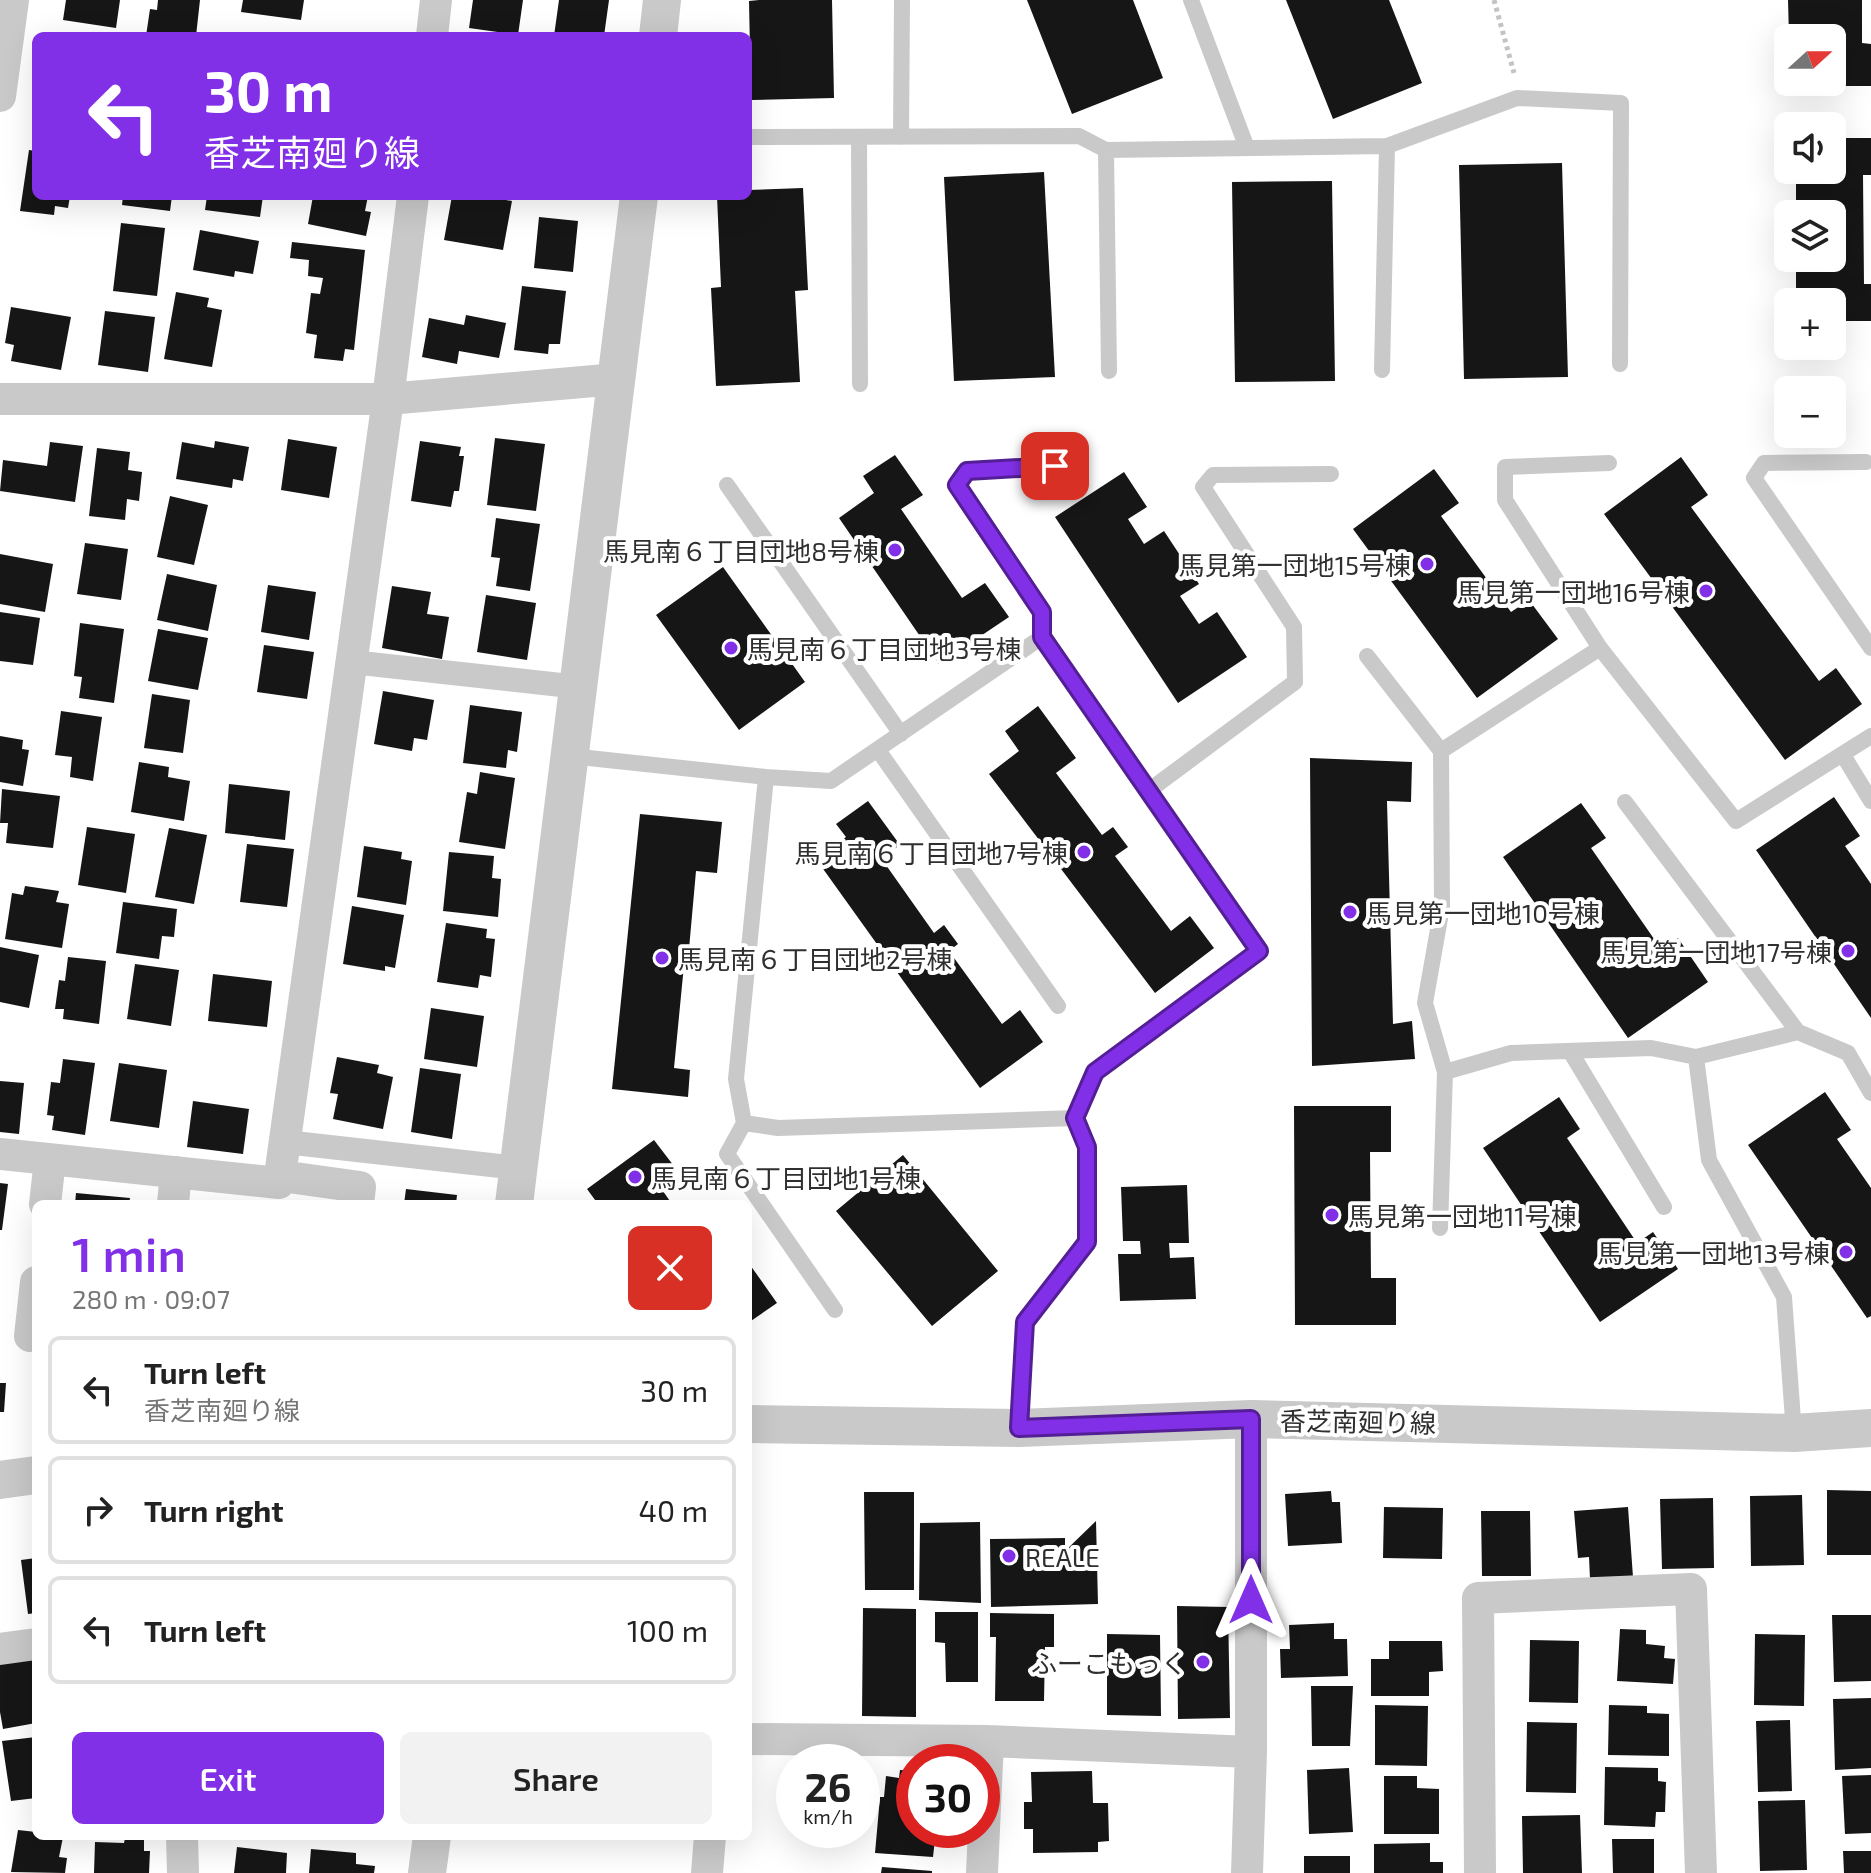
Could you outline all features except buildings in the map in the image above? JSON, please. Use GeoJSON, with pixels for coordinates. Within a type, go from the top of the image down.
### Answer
{"type":"FeatureCollection","features":[{"type":"Feature","properties":{"kind":"street"},"geometry":{"type":"LineString","coordinates":[[0,96],[13,0]]}},
{"type":"Feature","properties":{"kind":"street"},"geometry":{"type":"LineString","coordinates":[[432,32],[436,0]]}},
{"type":"Feature","properties":{"kind":"street"},"geometry":{"type":"LineString","coordinates":[[658,32],[662,0]]}},
{"type":"Feature","properties":{"kind":"street"},"geometry":{"type":"LineString","coordinates":[[0,1154],[50,1160],[174,1188],[279,1183],[388,399],[413,200]]}},
{"type":"Feature","properties":{"kind":"street"},"geometry":{"type":"LineString","coordinates":[[285,1142],[516,1186],[639,200]]}},
{"type":"Feature","properties":{"kind":"street"},"geometry":{"type":"LineString","coordinates":[[0,399],[388,399],[617,379]]}},
{"type":"Feature","properties":{"kind":"street"},"geometry":{"type":"LineString","coordinates":[[352,662],[579,687]]}},
{"type":"Feature","properties":{"kind":"street"},"geometry":{"type":"LineString","coordinates":[[45,1200],[50,1160]]}},
{"type":"Feature","properties":{"kind":"street"},"geometry":{"type":"LineString","coordinates":[[281,1176],[360,1187],[358,1200]]}},
{"type":"Feature","properties":{"kind":"street"},"geometry":{"type":"LineString","coordinates":[[30,1336],[32,1318]]}},
{"type":"Feature","properties":{"kind":"street"},"geometry":{"type":"LineString","coordinates":[[1247,1873],[1251,1752],[1251,1419]]}},
{"type":"Feature","properties":{"kind":"street","name":"香芝南廻り線"},"geometry":{"type":"LineString","coordinates":[[752,1424],[1019,1428],[1251,1419],[1794,1433],[1871,1428]]}},
{"type":"Feature","properties":{"kind":"street"},"geometry":{"type":"LineString","coordinates":[[0,1480],[32,1476]]}},
{"type":"Feature","properties":{"kind":"street"},"geometry":{"type":"LineString","coordinates":[[1480,1873],[1478,1598],[1691,1589],[1701,1873]]}},
{"type":"Feature","properties":{"kind":"street"},"geometry":{"type":"LineString","coordinates":[[0,1649],[32,1645]]}},
{"type":"Feature","properties":{"kind":"street"},"geometry":{"type":"LineString","coordinates":[[752,1739],[988,1741],[1251,1752]]}},
{"type":"Feature","properties":{"kind":"street"},"geometry":{"type":"LineString","coordinates":[[982,1873],[988,1741]]}},
{"type":"Feature","properties":{"kind":"street"},"geometry":{"type":"LineString","coordinates":[[182,1840],[183,1873]]}},
{"type":"Feature","properties":{"kind":"street"},"geometry":{"type":"LineString","coordinates":[[427,1873],[431,1840]]}},
{"type":"Feature","properties":{"kind":"street"},"geometry":{"type":"LineString","coordinates":[[707,1873],[710,1840]]}},
{"type":"Feature","properties":{"kind":"lane"},"geometry":{"type":"LineString","coordinates":[[901,137],[902,0]]}},
{"type":"Feature","properties":{"kind":"lane"},"geometry":{"type":"LineString","coordinates":[[1191,0],[1247,148]]}},
{"type":"Feature","properties":{"kind":"lane"},"geometry":{"type":"LineString","coordinates":[[752,137],[1079,136],[1106,150],[1387,146],[1517,98],[1621,103],[1620,364]]}},
{"type":"Feature","properties":{"kind":"lane"},"geometry":{"type":"LineString","coordinates":[[859,137],[860,384]]}},
{"type":"Feature","properties":{"kind":"lane"},"geometry":{"type":"LineString","coordinates":[[1382,370],[1387,146]]}},
{"type":"Feature","properties":{"kind":"lane"},"geometry":{"type":"LineString","coordinates":[[1106,150],[1109,371]]}},
{"type":"Feature","properties":{"kind":"lane"},"geometry":{"type":"LineString","coordinates":[[1866,462],[1764,463],[1754,478],[1871,648]]}},
{"type":"Feature","properties":{"kind":"lane"},"geometry":{"type":"LineString","coordinates":[[1609,463],[1505,467],[1505,500],[1600,648],[1736,821],[1871,736]]}},
{"type":"Feature","properties":{"kind":"lane"},"geometry":{"type":"LineString","coordinates":[[1019,1428],[1025,1322],[1087,1242],[1087,1147],[1075,1118],[1095,1072],[1259,951],[1042,637],[1042,612],[957,485],[967,471],[1055,466]]}},
{"type":"Feature","properties":{"kind":"lane"},"geometry":{"type":"LineString","coordinates":[[1147,792],[1295,682],[1294,627],[1203,487],[1213,475],[1331,474]]}},
{"type":"Feature","properties":{"kind":"lane"},"geometry":{"type":"LineString","coordinates":[[727,485],[901,734]]}},
{"type":"Feature","properties":{"kind":"lane"},"geometry":{"type":"LineString","coordinates":[[570,756],[831,781],[1042,637]]}},
{"type":"Feature","properties":{"kind":"lane"},"geometry":{"type":"LineString","coordinates":[[1441,751],[1600,648]]}},
{"type":"Feature","properties":{"kind":"lane"},"geometry":{"type":"LineString","coordinates":[[1367,656],[1441,751],[1442,907],[1425,1003],[1445,1072],[1440,1228]]}},
{"type":"Feature","properties":{"kind":"lane"},"geometry":{"type":"LineString","coordinates":[[878,750],[1058,1006]]}},
{"type":"Feature","properties":{"kind":"lane"},"geometry":{"type":"LineString","coordinates":[[1843,755],[1871,801]]}},
{"type":"Feature","properties":{"kind":"lane"},"geometry":{"type":"LineString","coordinates":[[766,777],[736,1079],[744,1123],[727,1154],[835,1310]]}},
{"type":"Feature","properties":{"kind":"lane"},"geometry":{"type":"LineString","coordinates":[[1625,802],[1798,1032],[1848,1053],[1871,1093]]}},
{"type":"Feature","properties":{"kind":"lane"},"geometry":{"type":"LineString","coordinates":[[1445,1072],[1511,1053],[1651,1048],[1696,1057],[1798,1032]]}},
{"type":"Feature","properties":{"kind":"lane"},"geometry":{"type":"LineString","coordinates":[[1570,1051],[1664,1207]]}},
{"type":"Feature","properties":{"kind":"lane"},"geometry":{"type":"LineString","coordinates":[[1696,1057],[1709,1160],[1784,1297],[1794,1433]]}},
{"type":"Feature","properties":{"kind":"lane"},"geometry":{"type":"LineString","coordinates":[[744,1123],[778,1128],[1075,1118]]}},
{"type":"Feature","properties":{"kind":"path"},"geometry":{"type":"LineString","coordinates":[[1494,0],[1514,69],[1517,98]]}},
{"type":"Feature","properties":{"kind":"place","name":"馬見南６丁目団地8号棟"},"geometry":{"type":"Point","coordinates":[895,550]}},
{"type":"Feature","properties":{"kind":"place","name":"馬見第一団地15号棟"},"geometry":{"type":"Point","coordinates":[1427,564]}},
{"type":"Feature","properties":{"kind":"place","name":"馬見第一団地16号棟"},"geometry":{"type":"Point","coordinates":[1706,591]}},
{"type":"Feature","properties":{"kind":"place","name":"馬見南６丁目団地3号棟"},"geometry":{"type":"Point","coordinates":[731,648]}},
{"type":"Feature","properties":{"kind":"place","name":"馬見南６丁目団地7号棟"},"geometry":{"type":"Point","coordinates":[1084,852]}},
{"type":"Feature","properties":{"kind":"place","name":"馬見第一団地10号棟"},"geometry":{"type":"Point","coordinates":[1350,912]}},
{"type":"Feature","properties":{"kind":"place","name":"馬見第一団地17号棟"},"geometry":{"type":"Point","coordinates":[1848,951]}},
{"type":"Feature","properties":{"kind":"place","name":"馬見南６丁目団地2号棟"},"geometry":{"type":"Point","coordinates":[662,958]}},
{"type":"Feature","properties":{"kind":"place","name":"馬見南６丁目団地1号棟"},"geometry":{"type":"Point","coordinates":[635,1177]}},
{"type":"Feature","properties":{"kind":"place","name":"馬見第一団地11号棟"},"geometry":{"type":"Point","coordinates":[1332,1215]}},
{"type":"Feature","properties":{"kind":"place","name":"馬見第一団地13号棟"},"geometry":{"type":"Point","coordinates":[1846,1252]}},
{"type":"Feature","properties":{"kind":"place","name":"REALE"},"geometry":{"type":"Point","coordinates":[1009,1556]}},
{"type":"Feature","properties":{"kind":"place","name":"ふーこもっく"},"geometry":{"type":"Point","coordinates":[1203,1662]}},
{"type":"Feature","properties":{"kind":"route"},"geometry":{"type":"LineString","coordinates":[[1055,466],[967,471],[957,485],[1042,612],[1042,637],[1259,951],[1095,1072],[1075,1118],[1087,1147],[1087,1242],[1025,1322],[1019,1428],[1251,1419],[1251,1600]]}}]}
